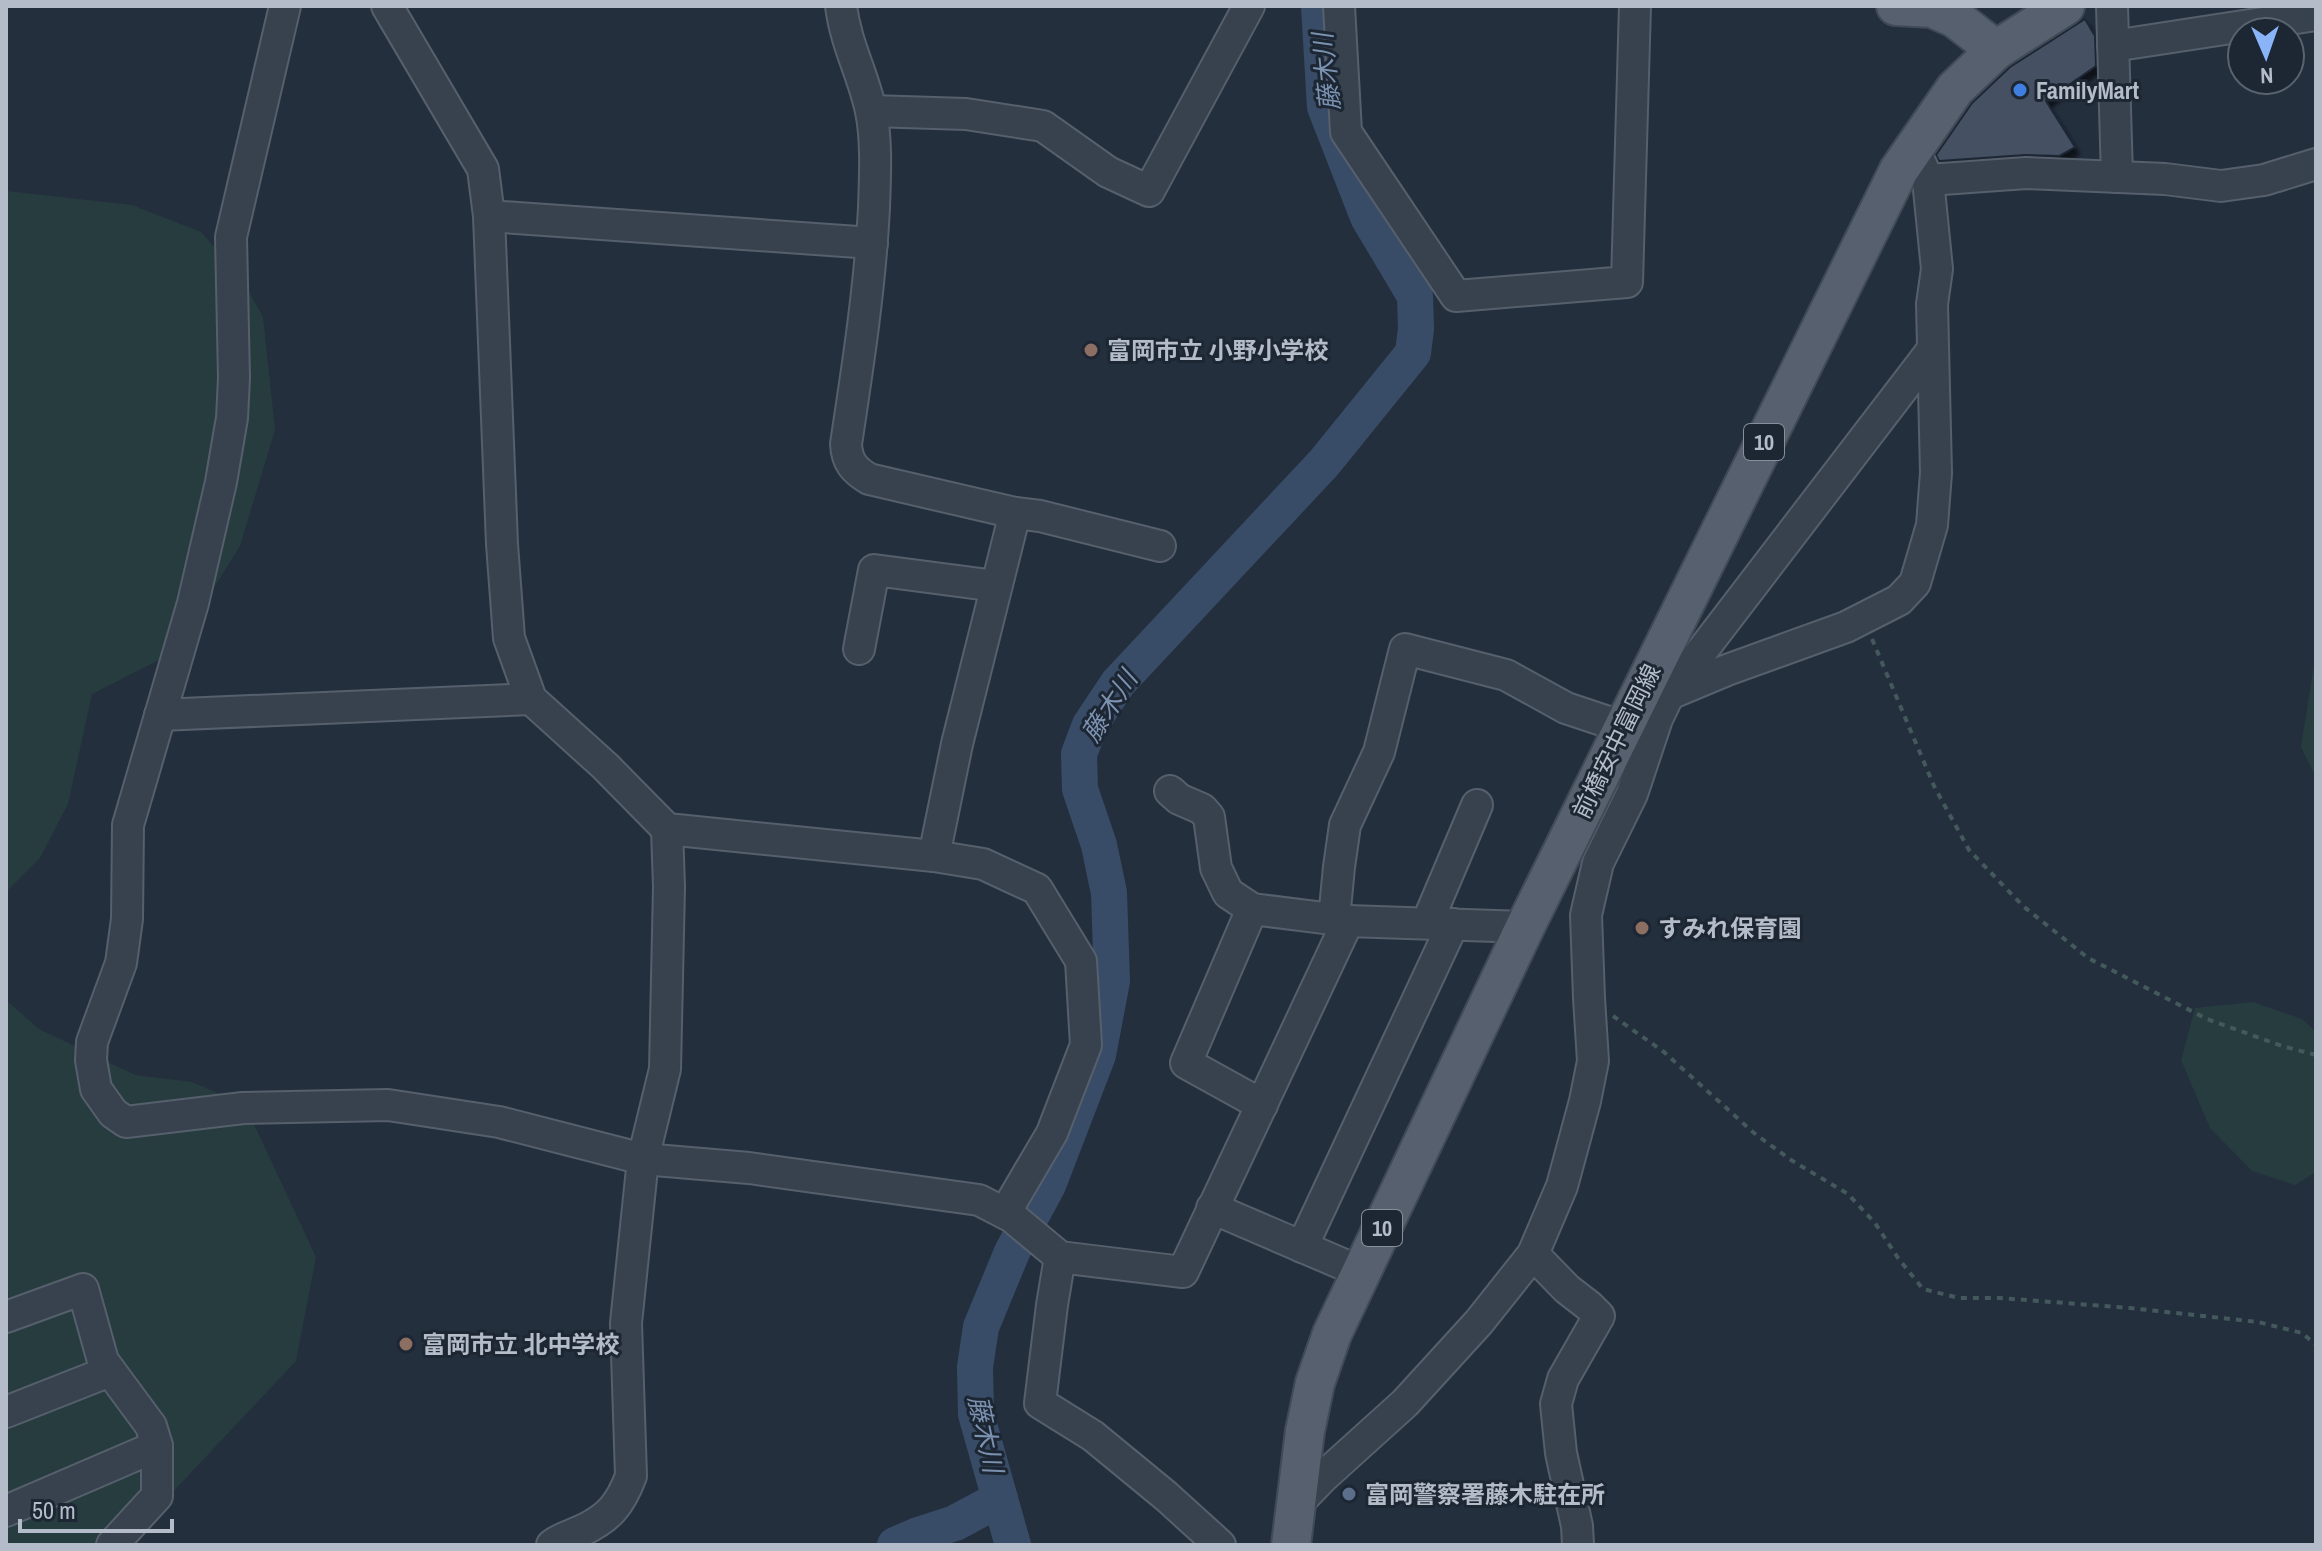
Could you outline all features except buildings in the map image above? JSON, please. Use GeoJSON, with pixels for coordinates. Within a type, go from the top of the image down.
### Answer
{"type":"FeatureCollection","features":[{"type":"Feature","properties":{"kind":"main road"},"geometry":{"type":"LineString","coordinates":[[1896,6],[1932,8],[1955,18],[1996,50]]}},
{"type":"Feature","properties":{"kind":"main road","name":"前橋安中富岡線"},"geometry":{"type":"LineString","coordinates":[[1291,1545],[1305,1431],[1315,1383],[1332,1334],[1623,727],[1657,688],[1899,170],[1921,164],[1955,89],[1996,50],[2065,6]]}},
{"type":"Feature","properties":{"kind":"street"},"geometry":{"type":"LineString","coordinates":[[285,6],[231,237],[234,378],[232,418],[221,482],[193,603],[128,825],[127,919],[121,963],[92,1042],[91,1060],[96,1089],[113,1113],[126,1122],[243,1108],[388,1105],[499,1122],[643,1159],[749,1168],[979,1200],[1008,1215],[1060,1257],[1183,1272],[1262,1105],[1341,920],[1339,867],[1345,825],[1379,752],[1405,649],[1506,675],[1566,708],[1623,727]]}},
{"type":"Feature","properties":{"kind":"street"},"geometry":{"type":"LineString","coordinates":[[387,6],[483,169],[489,216],[502,544],[509,638],[531,699],[605,766],[667,829],[934,856],[983,864],[1037,889],[1081,961],[1086,1045],[1052,1133],[1008,1215]]}},
{"type":"Feature","properties":{"kind":"street"},"geometry":{"type":"LineString","coordinates":[[841,6],[844,32],[871,111],[876,165],[866,308],[846,444],[849,461],[854,469],[869,479],[1160,546]]}},
{"type":"Feature","properties":{"kind":"street"},"geometry":{"type":"LineString","coordinates":[[871,111],[966,114],[1043,126],[1108,172],[1149,191],[1249,6]]}},
{"type":"Feature","properties":{"kind":"street"},"geometry":{"type":"LineString","coordinates":[[1339,6],[1346,132],[1456,296],[1627,282],[1635,6]]}},
{"type":"Feature","properties":{"kind":"street"},"geometry":{"type":"LineString","coordinates":[[2112,6],[2117,177]]}},
{"type":"Feature","properties":{"kind":"street"},"geometry":{"type":"LineString","coordinates":[[2113,46],[2316,15]]}},
{"type":"Feature","properties":{"kind":"street"},"geometry":{"type":"LineString","coordinates":[[1657,688],[1727,670],[1846,627],[1899,600],[1915,583],[1932,525],[1936,473],[1932,304],[1937,269],[1921,164],[2026,173],[2165,179],[2221,186],[2264,180],[2316,164]]}},
{"type":"Feature","properties":{"kind":"street"},"geometry":{"type":"LineString","coordinates":[[489,216],[872,243]]}},
{"type":"Feature","properties":{"kind":"street"},"geometry":{"type":"LineString","coordinates":[[1297,1504],[1405,1403],[1479,1322],[1533,1254],[1562,1186],[1593,1061],[1586,915],[1598,863],[1632,794],[1657,719],[1657,688],[1933,349]]}},
{"type":"Feature","properties":{"kind":"street"},"geometry":{"type":"LineString","coordinates":[[934,856],[957,744],[1015,513]]}},
{"type":"Feature","properties":{"kind":"street"},"geometry":{"type":"LineString","coordinates":[[859,649],[874,570],[996,586]]}},
{"type":"Feature","properties":{"kind":"street"},"geometry":{"type":"LineString","coordinates":[[160,715],[531,699]]}},
{"type":"Feature","properties":{"kind":"street"},"geometry":{"type":"LineString","coordinates":[[1170,791],[1179,799],[1202,809],[1209,817],[1216,868],[1228,893],[1252,909],[1341,920],[1525,927]]}},
{"type":"Feature","properties":{"kind":"street"},"geometry":{"type":"LineString","coordinates":[[1302,1247],[1440,924],[1477,805]]}},
{"type":"Feature","properties":{"kind":"street"},"geometry":{"type":"LineString","coordinates":[[552,1545],[612,1512],[631,1476],[626,1323],[643,1159],[665,1069],[669,887],[667,829]]}},
{"type":"Feature","properties":{"kind":"street"},"geometry":{"type":"LineString","coordinates":[[1252,909],[1186,1063],[1262,1105]]}},
{"type":"Feature","properties":{"kind":"street"},"geometry":{"type":"LineString","coordinates":[[1212,1208],[1361,1272]]}},
{"type":"Feature","properties":{"kind":"street"},"geometry":{"type":"LineString","coordinates":[[1533,1254],[1599,1316],[1563,1379],[1556,1404],[1561,1453],[1577,1526],[1578,1545]]}},
{"type":"Feature","properties":{"kind":"street"},"geometry":{"type":"LineString","coordinates":[[1060,1257],[1040,1403],[1093,1436],[1220,1545]]}},
{"type":"Feature","properties":{"kind":"street"},"geometry":{"type":"LineString","coordinates":[[6,1317],[83,1289],[103,1361],[151,1426],[157,1446],[157,1496],[112,1545]]}},
{"type":"Feature","properties":{"kind":"street"},"geometry":{"type":"LineString","coordinates":[[6,1412],[110,1371]]}},
{"type":"Feature","properties":{"kind":"street"},"geometry":{"type":"LineString","coordinates":[[6,1511],[157,1446]]}},
{"type":"Feature","properties":{"kind":"path"},"geometry":{"type":"LineString","coordinates":[[1864,618],[1934,786],[1969,850],[2023,906],[2088,958],[2207,1019],[2316,1055]]}},
{"type":"Feature","properties":{"kind":"path"},"geometry":{"type":"LineString","coordinates":[[1589,998],[1664,1052],[1754,1133],[1791,1160],[1848,1194],[1875,1223],[1923,1289],[1959,1298],[2130,1308],[2258,1322],[2302,1333],[2316,1345]]}},
{"type":"Feature","properties":{"kind":"green space"},"geometry":{"type":"Polygon","coordinates":[[[6,191],[132,205],[201,232],[240,276],[263,317],[275,430],[240,546],[173,653],[92,694],[68,804],[40,858],[6,892],[6,191]]]}},
{"type":"Feature","properties":{"kind":"green space"},"geometry":{"type":"Polygon","coordinates":[[[2316,667],[2316,777],[2301,747],[2316,667]]]}},
{"type":"Feature","properties":{"kind":"green space"},"geometry":{"type":"Polygon","coordinates":[[[6,1000],[39,1029],[135,1075],[192,1082],[245,1105],[316,1257],[296,1361],[123,1545],[6,1545],[6,1000]]]}},
{"type":"Feature","properties":{"kind":"green space"},"geometry":{"type":"Polygon","coordinates":[[[2253,1002],[2302,1019],[2316,1032],[2316,1172],[2295,1185],[2252,1171],[2210,1128],[2181,1060],[2195,1008],[2253,1002]]]}},
{"type":"Feature","properties":{"kind":"waterway","name":"藤木川"},"geometry":{"type":"LineString","coordinates":[[1013,1545],[976,1414],[975,1367],[981,1327],[1012,1252],[1048,1185],[1098,1055],[1112,981],[1109,893],[1099,845],[1080,789],[1079,754],[1090,725],[1118,683],[1324,463],[1413,353],[1415,296],[1368,217],[1325,107],[1319,6]]}},
{"type":"Feature","properties":{"kind":"waterway"},"geometry":{"type":"LineString","coordinates":[[895,1545],[955,1523],[1000,1499]]}},
{"type":"Feature","properties":{"kind":"place","name":"FamilyMart"},"geometry":{"type":"Point","coordinates":[2020,90]}},
{"type":"Feature","properties":{"kind":"place","name":"富岡市立 小野小学校"},"geometry":{"type":"Point","coordinates":[1091,350]}},
{"type":"Feature","properties":{"kind":"place","name":"すみれ保育園"},"geometry":{"type":"Point","coordinates":[1642,928]}},
{"type":"Feature","properties":{"kind":"place","name":"富岡市立 北中学校"},"geometry":{"type":"Point","coordinates":[406,1344]}},
{"type":"Feature","properties":{"kind":"place","name":"富岡警察署藤木駐在所"},"geometry":{"type":"Point","coordinates":[1349,1494]}}]}
